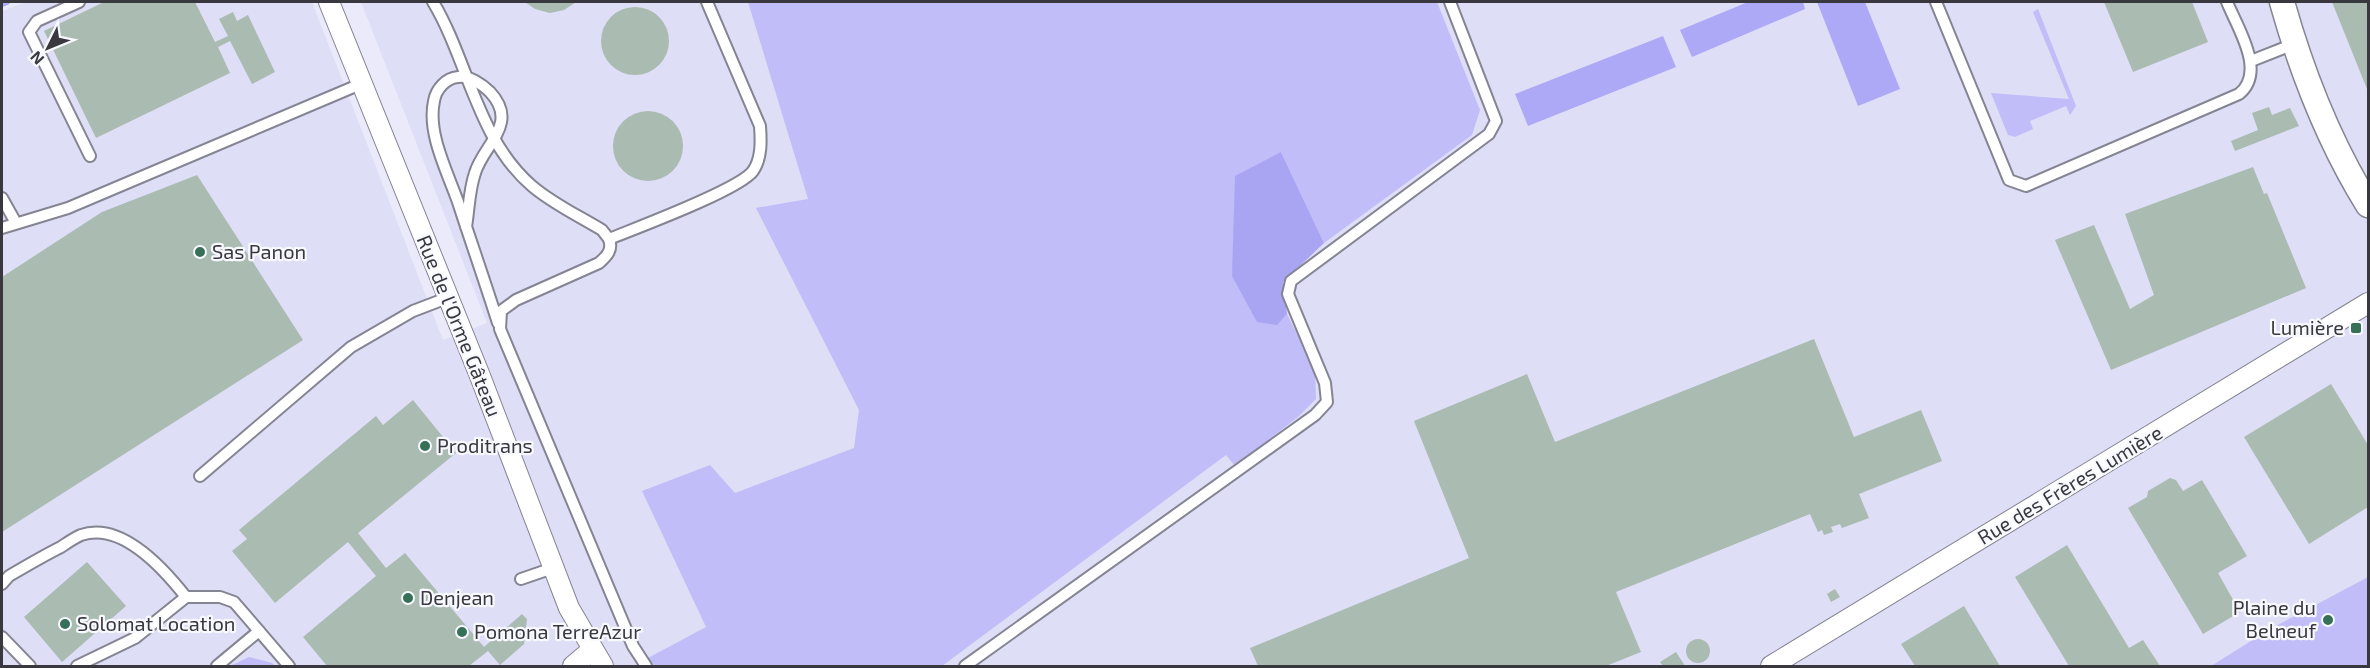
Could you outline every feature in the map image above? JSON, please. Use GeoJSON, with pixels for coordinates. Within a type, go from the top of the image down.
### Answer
{"type":"FeatureCollection","features":[{"type":"Feature","properties":{"kind":"street","name":"Rue de l'Orme Gâteau"},"geometry":{"type":"LineString","coordinates":[[329,2],[480,376],[569,608],[603,666]]}},
{"type":"Feature","properties":{"kind":"street"},"geometry":{"type":"LineString","coordinates":[[2282,2],[2294,44],[2320,116],[2368,205]]}},
{"type":"Feature","properties":{"kind":"street","name":"Rue des Frères Lumière"},"geometry":{"type":"LineString","coordinates":[[1771,666],[2368,303]]}},
{"type":"Feature","properties":{"kind":"street"},"geometry":{"type":"LineString","coordinates":[[573,666],[592,650]]}},
{"type":"Feature","properties":{"kind":"lane"},"geometry":{"type":"LineString","coordinates":[[79,2],[37,21],[29,32],[90,156]]}},
{"type":"Feature","properties":{"kind":"lane"},"geometry":{"type":"LineString","coordinates":[[433,2],[495,139],[517,171],[533,187],[602,230],[611,245],[608,255],[599,263],[516,300],[501,311],[500,328]]}},
{"type":"Feature","properties":{"kind":"lane"},"geometry":{"type":"LineString","coordinates":[[442,2],[442,21]]}},
{"type":"Feature","properties":{"kind":"lane"},"geometry":{"type":"LineString","coordinates":[[609,240],[734,185],[753,170],[759,158],[760,126],[706,2]]}},
{"type":"Feature","properties":{"kind":"lane"},"geometry":{"type":"LineString","coordinates":[[966,666],[1316,415],[1327,402],[1325,383],[1288,294],[1291,281],[1489,134],[1496,121],[1450,2]]}},
{"type":"Feature","properties":{"kind":"lane"},"geometry":{"type":"LineString","coordinates":[[1936,2],[2009,180],[2026,186],[2239,94],[2247,88],[2251,61],[2227,2]]}},
{"type":"Feature","properties":{"kind":"lane"},"geometry":{"type":"LineString","coordinates":[[2251,61],[2294,44]]}},
{"type":"Feature","properties":{"kind":"lane"},"geometry":{"type":"LineString","coordinates":[[466,227],[475,172],[501,129],[496,98],[484,86],[458,77],[438,88],[434,101],[434,130],[466,227],[500,328],[633,646],[646,666]]}},
{"type":"Feature","properties":{"kind":"lane"},"geometry":{"type":"LineString","coordinates":[[2,228],[68,208],[363,84]]}},
{"type":"Feature","properties":{"kind":"lane"},"geometry":{"type":"LineString","coordinates":[[2,198],[16,223]]}},
{"type":"Feature","properties":{"kind":"lane"},"geometry":{"type":"LineString","coordinates":[[200,476],[351,347],[413,311],[447,298]]}},
{"type":"Feature","properties":{"kind":"lane"},"geometry":{"type":"LineString","coordinates":[[2,584],[9,576],[80,535],[95,533],[112,535],[139,549],[164,569],[186,597]]}},
{"type":"Feature","properties":{"kind":"lane"},"geometry":{"type":"LineString","coordinates":[[520,579],[553,568]]}},
{"type":"Feature","properties":{"kind":"lane"},"geometry":{"type":"LineString","coordinates":[[77,666],[135,638],[186,597],[220,597],[234,602],[289,666]]}},
{"type":"Feature","properties":{"kind":"lane"},"geometry":{"type":"LineString","coordinates":[[217,666],[259,631]]}},
{"type":"Feature","properties":{"kind":"lane"},"geometry":{"type":"LineString","coordinates":[[2,637],[30,666]]}},
{"type":"Feature","properties":{"kind":"shaded area"},"geometry":{"type":"Polygon","coordinates":[[[26,2],[312,2],[443,340],[487,323],[361,2],[2368,2],[2368,577],[2270,629],[2211,666],[2,666],[2,11],[26,2]]]}},
{"type":"Feature","properties":{"kind":"shaded area"},"geometry":{"type":"Polygon","coordinates":[[[748,2],[1437,2],[1480,110],[1472,135],[1324,243],[1281,152],[1277,324],[1287,314],[1315,370],[1316,399],[1299,416],[1235,466],[1226,455],[942,666],[654,666],[648,658],[706,627],[642,491],[710,465],[735,493],[854,448],[859,410],[756,208],[808,199],[748,2]]]}},
{"type":"Feature","properties":{"kind":"shaded area"},"geometry":{"type":"Polygon","coordinates":[[[1748,2],[1803,2],[1805,9],[1692,57],[1680,30],[1748,2]]]}},
{"type":"Feature","properties":{"kind":"shaded area"},"geometry":{"type":"Polygon","coordinates":[[[1817,2],[1865,2],[1900,89],[1858,106],[1817,2]]]}},
{"type":"Feature","properties":{"kind":"shaded area"},"geometry":{"type":"Polygon","coordinates":[[[2038,9],[2076,106],[2070,115],[2066,106],[2030,121],[2033,129],[2015,137],[2008,135],[1991,93],[2069,99],[2033,12],[2038,9]]]}},
{"type":"Feature","properties":{"kind":"shaded area"},"geometry":{"type":"Polygon","coordinates":[[[1663,36],[1676,67],[1528,126],[1515,94],[1663,36]]]}},
{"type":"Feature","properties":{"kind":"shaded area"},"geometry":{"type":"Polygon","coordinates":[[[1281,152],[1324,243],[1283,282],[1287,314],[1277,325],[1257,322],[1232,276],[1235,176],[1281,152]]]}},
{"type":"Feature","properties":{"kind":"shaded area","name":"Plaine du Belneuf"},"geometry":{"type":"Polygon","coordinates":[[[2368,577],[2368,666],[2211,666],[2270,629],[2368,577]]]}},
{"type":"Feature","properties":{"kind":"shaded area"},"geometry":{"type":"Polygon","coordinates":[[[249,657],[272,663],[275,666],[230,666],[249,657]]]}},
{"type":"Feature","properties":{"kind":"building"},"geometry":{"type":"Polygon","coordinates":[[[104,2],[195,2],[215,42],[228,36],[219,19],[233,12],[237,21],[248,15],[275,72],[252,84],[230,41],[218,47],[230,73],[96,138],[44,31],[104,2]]]}},
{"type":"Feature","properties":{"kind":"building"},"geometry":{"type":"Polygon","coordinates":[[[525,2],[576,2],[564,10],[550,13],[535,9],[525,2]]]}},
{"type":"Feature","properties":{"kind":"building"},"geometry":{"type":"Polygon","coordinates":[[[2104,2],[2192,2],[2208,42],[2133,72],[2104,2]]]}},
{"type":"Feature","properties":{"kind":"building"},"geometry":{"type":"Polygon","coordinates":[[[2332,2],[2368,2],[2367,89],[2332,2]]]}},
{"type":"Feature","properties":{"kind":"building"},"geometry":{"type":"Polygon","coordinates":[[[628,7],[642,7],[654,12],[664,22],[669,41],[664,60],[654,70],[642,75],[628,75],[616,70],[606,60],[601,48],[601,34],[606,22],[616,12],[628,7]]]}},
{"type":"Feature","properties":{"kind":"building"},"geometry":{"type":"Polygon","coordinates":[[[2269,107],[2272,115],[2290,108],[2299,126],[2235,151],[2231,141],[2258,130],[2252,113],[2269,107]]]}},
{"type":"Feature","properties":{"kind":"building"},"geometry":{"type":"Polygon","coordinates":[[[648,111],[661,114],[673,121],[680,133],[683,146],[680,159],[673,171],[661,178],[648,181],[635,178],[623,171],[616,159],[613,146],[616,133],[623,121],[635,114],[648,111]]]}},
{"type":"Feature","properties":{"kind":"building"},"geometry":{"type":"Polygon","coordinates":[[[2253,167],[2264,194],[2267,193],[2306,288],[2111,370],[2055,240],[2094,225],[2130,309],[2154,295],[2125,214],[2253,167]]]}},
{"type":"Feature","properties":{"kind":"building"},"geometry":{"type":"Polygon","coordinates":[[[197,175],[303,340],[2,532],[2,277],[102,212],[197,175]]]}},
{"type":"Feature","properties":{"kind":"building"},"geometry":{"type":"Polygon","coordinates":[[[1814,339],[1854,437],[1921,410],[1942,461],[1859,494],[1869,518],[1842,528],[1840,524],[1831,527],[1833,532],[1824,535],[1822,530],[1818,532],[1810,514],[1616,592],[1641,652],[1606,666],[1258,666],[1250,648],[1469,558],[1414,421],[1527,374],[1555,442],[1814,339]]]}},
{"type":"Feature","properties":{"kind":"building"},"geometry":{"type":"Polygon","coordinates":[[[2331,384],[2368,445],[2368,507],[2309,544],[2244,437],[2331,384]]]}},
{"type":"Feature","properties":{"kind":"building"},"geometry":{"type":"Polygon","coordinates":[[[413,400],[456,453],[358,533],[386,568],[405,553],[484,647],[522,614],[527,619],[524,644],[500,665],[488,651],[469,666],[327,666],[303,637],[376,576],[348,542],[275,603],[232,551],[247,539],[239,530],[376,416],[383,425],[413,400]]]}},
{"type":"Feature","properties":{"kind":"building"},"geometry":{"type":"Polygon","coordinates":[[[478,448],[484,448],[484,455],[477,455],[478,448]]]}},
{"type":"Feature","properties":{"kind":"building"},"geometry":{"type":"Polygon","coordinates":[[[2170,478],[2176,480],[2183,491],[2202,480],[2247,556],[2218,573],[2240,612],[2203,634],[2128,508],[2147,497],[2148,491],[2170,478]]]}},
{"type":"Feature","properties":{"kind":"building"},"geometry":{"type":"Polygon","coordinates":[[[2067,545],[2129,648],[2143,640],[2160,666],[2069,666],[2015,577],[2067,545]]]}},
{"type":"Feature","properties":{"kind":"building"},"geometry":{"type":"Polygon","coordinates":[[[87,562],[126,606],[62,662],[24,617],[87,562]]]}},
{"type":"Feature","properties":{"kind":"building"},"geometry":{"type":"Polygon","coordinates":[[[1835,589],[1840,597],[1831,602],[1827,594],[1835,589]]]}},
{"type":"Feature","properties":{"kind":"building"},"geometry":{"type":"Polygon","coordinates":[[[1964,606],[2000,666],[1915,666],[1901,644],[1964,606]]]}},
{"type":"Feature","properties":{"kind":"building"},"geometry":{"type":"Polygon","coordinates":[[[1698,639],[1707,642],[1710,651],[1707,660],[1698,663],[1689,660],[1686,651],[1689,642],[1698,639]]]}},
{"type":"Feature","properties":{"kind":"building"},"geometry":{"type":"Polygon","coordinates":[[[1676,652],[1685,666],[1663,666],[1660,662],[1676,652]]]}},
{"type":"Feature","properties":{"kind":"waterway"},"geometry":{"type":"LineString","coordinates":[[2,4],[7,2]]}},
{"type":"Feature","properties":{"kind":"place","name":"Sas Panon"},"geometry":{"type":"Point","coordinates":[200,252]}},
{"type":"Feature","properties":{"kind":"place","name":"Lumière"},"geometry":{"type":"Point","coordinates":[2356,328]}},
{"type":"Feature","properties":{"kind":"place","name":"Proditrans"},"geometry":{"type":"Point","coordinates":[425,446]}},
{"type":"Feature","properties":{"kind":"place","name":"Denjean"},"geometry":{"type":"Point","coordinates":[408,598]}},
{"type":"Feature","properties":{"kind":"place","name":"Plaine du Belneuf"},"geometry":{"type":"Point","coordinates":[2328,620]}},
{"type":"Feature","properties":{"kind":"place","name":"Solomat Location"},"geometry":{"type":"Point","coordinates":[65,624]}},
{"type":"Feature","properties":{"kind":"place","name":"Pomona TerreAzur"},"geometry":{"type":"Point","coordinates":[462,632]}}]}
